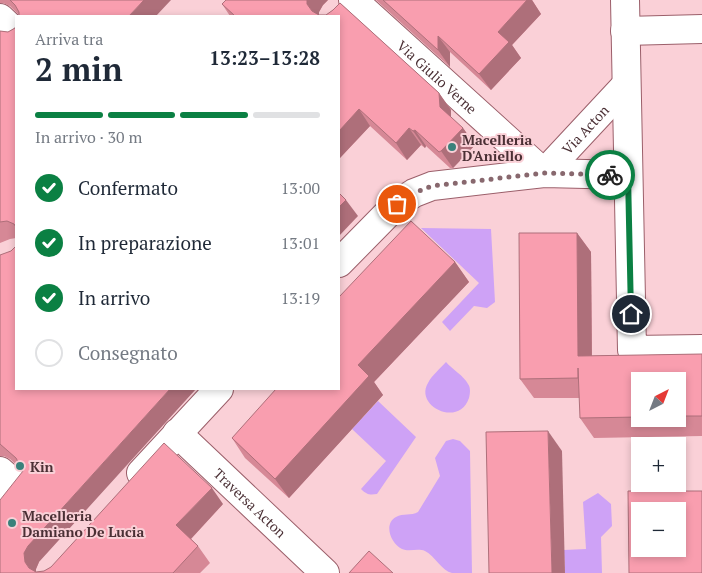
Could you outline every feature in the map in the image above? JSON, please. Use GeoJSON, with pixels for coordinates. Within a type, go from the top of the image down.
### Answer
{"type":"FeatureCollection","features":[{"type":"Feature","properties":{"kind":"street"},"geometry":{"type":"LineString","coordinates":[[335,15],[349,0]]}},
{"type":"Feature","properties":{"kind":"street","name":"Via Giulio Verne"},"geometry":{"type":"LineString","coordinates":[[353,0],[544,173]]}},
{"type":"Feature","properties":{"kind":"street"},"geometry":{"type":"LineString","coordinates":[[625,0],[632,350],[702,349]]}},
{"type":"Feature","properties":{"kind":"street"},"geometry":{"type":"LineString","coordinates":[[0,18],[15,32]]}},
{"type":"Feature","properties":{"kind":"street"},"geometry":{"type":"LineString","coordinates":[[625,31],[702,29]]}},
{"type":"Feature","properties":{"kind":"street","name":"Via Acton"},"geometry":{"type":"LineString","coordinates":[[544,173],[626,85]]}},
{"type":"Feature","properties":{"kind":"street","name":"Via Acton"},"geometry":{"type":"LineString","coordinates":[[340,262],[397,204],[414,193],[432,186],[544,173],[628,175]]}},
{"type":"Feature","properties":{"kind":"street"},"geometry":{"type":"LineString","coordinates":[[124,492],[218,390]]}},
{"type":"Feature","properties":{"kind":"street","name":"Traversa Acton"},"geometry":{"type":"LineString","coordinates":[[177,433],[325,573]]}},
{"type":"Feature","properties":{"kind":"street"},"geometry":{"type":"LineString","coordinates":[[0,471],[17,486],[0,506]]}},
{"type":"Feature","properties":{"kind":"shaded area"},"geometry":{"type":"Polygon","coordinates":[[[421,228],[491,229],[495,302],[487,308],[474,306],[450,331],[442,322],[479,283],[421,228]]]}},
{"type":"Feature","properties":{"kind":"shaded area"},"geometry":{"type":"Polygon","coordinates":[[[446,362],[464,378],[470,387],[469,398],[464,407],[456,412],[448,413],[432,406],[427,399],[425,391],[430,380],[446,362]]]}},
{"type":"Feature","properties":{"kind":"shaded area"},"geometry":{"type":"Polygon","coordinates":[[[378,401],[416,437],[377,494],[370,494],[361,489],[386,461],[352,429],[378,401]]]}},
{"type":"Feature","properties":{"kind":"shaded area"},"geometry":{"type":"Polygon","coordinates":[[[453,439],[460,441],[470,451],[472,573],[448,572],[425,551],[402,549],[392,539],[389,529],[392,520],[396,517],[418,512],[440,476],[435,458],[446,441],[453,439]]]}},
{"type":"Feature","properties":{"kind":"shaded area"},"geometry":{"type":"Polygon","coordinates":[[[598,493],[611,504],[612,526],[601,537],[602,573],[565,573],[564,550],[586,549],[583,502],[598,493]]]}},
{"type":"Feature","properties":{"kind":"building"},"geometry":{"type":"Polygon","coordinates":[[[10,0],[144,0],[130,15],[19,15],[15,5],[10,0]]]}},
{"type":"Feature","properties":{"kind":"building"},"geometry":{"type":"Polygon","coordinates":[[[226,0],[307,0],[307,4],[312,11],[319,15],[234,15],[222,4],[226,0]]]}},
{"type":"Feature","properties":{"kind":"building"},"geometry":{"type":"Polygon","coordinates":[[[383,0],[527,0],[498,32],[509,42],[479,74],[438,36],[438,50],[383,0]]]}},
{"type":"Feature","properties":{"kind":"building"},"geometry":{"type":"Polygon","coordinates":[[[340,3],[439,93],[440,107],[463,128],[439,152],[415,130],[413,131],[409,128],[396,143],[359,109],[340,130],[340,15],[326,15],[340,3]]]}},
{"type":"Feature","properties":{"kind":"building"},"geometry":{"type":"Polygon","coordinates":[[[15,28],[15,226],[7,221],[0,222],[0,31],[8,32],[15,28]]]}},
{"type":"Feature","properties":{"kind":"building"},"geometry":{"type":"Polygon","coordinates":[[[340,194],[346,200],[340,206],[340,194]]]}},
{"type":"Feature","properties":{"kind":"building"},"geometry":{"type":"Polygon","coordinates":[[[411,221],[455,262],[358,365],[369,376],[275,479],[232,438],[275,390],[340,390],[340,296],[411,221]]]}},
{"type":"Feature","properties":{"kind":"building"},"geometry":{"type":"Polygon","coordinates":[[[519,233],[577,233],[578,356],[702,354],[702,416],[686,416],[686,372],[631,372],[631,417],[580,418],[578,368],[578,378],[520,379],[519,233]]]}},
{"type":"Feature","properties":{"kind":"building"},"geometry":{"type":"Polygon","coordinates":[[[15,247],[15,390],[169,390],[28,546],[24,553],[25,562],[29,568],[36,572],[44,571],[51,567],[164,443],[212,488],[176,525],[198,546],[173,573],[0,573],[0,500],[23,471],[16,458],[0,444],[0,255],[11,251],[15,247]]]}},
{"type":"Feature","properties":{"kind":"building"},"geometry":{"type":"Polygon","coordinates":[[[548,431],[552,573],[489,573],[486,432],[548,431]]]}},
{"type":"Feature","properties":{"kind":"building"},"geometry":{"type":"Polygon","coordinates":[[[628,491],[702,491],[702,573],[629,573],[628,491]]]}},
{"type":"Feature","properties":{"kind":"building"},"geometry":{"type":"Polygon","coordinates":[[[369,551],[393,573],[349,573],[369,551]]]}},
{"type":"Feature","properties":{"kind":"way so far"},"geometry":{"type":"LineString","coordinates":[[397,204],[414,193],[432,186],[544,173],[610,175]]}},
{"type":"Feature","properties":{"kind":"place","name":"Macelleria D'Aniello"},"geometry":{"type":"Point","coordinates":[452,147]}},
{"type":"Feature","properties":{"kind":"place","name":"Kin"},"geometry":{"type":"Point","coordinates":[20,466]}},
{"type":"Feature","properties":{"kind":"place","name":"Macelleria Damiano De Lucia"},"geometry":{"type":"Point","coordinates":[12,523]}},
{"type":"Feature","properties":{"kind":"route"},"geometry":{"type":"LineString","coordinates":[[610,175],[628,175],[631,314]]}}]}
